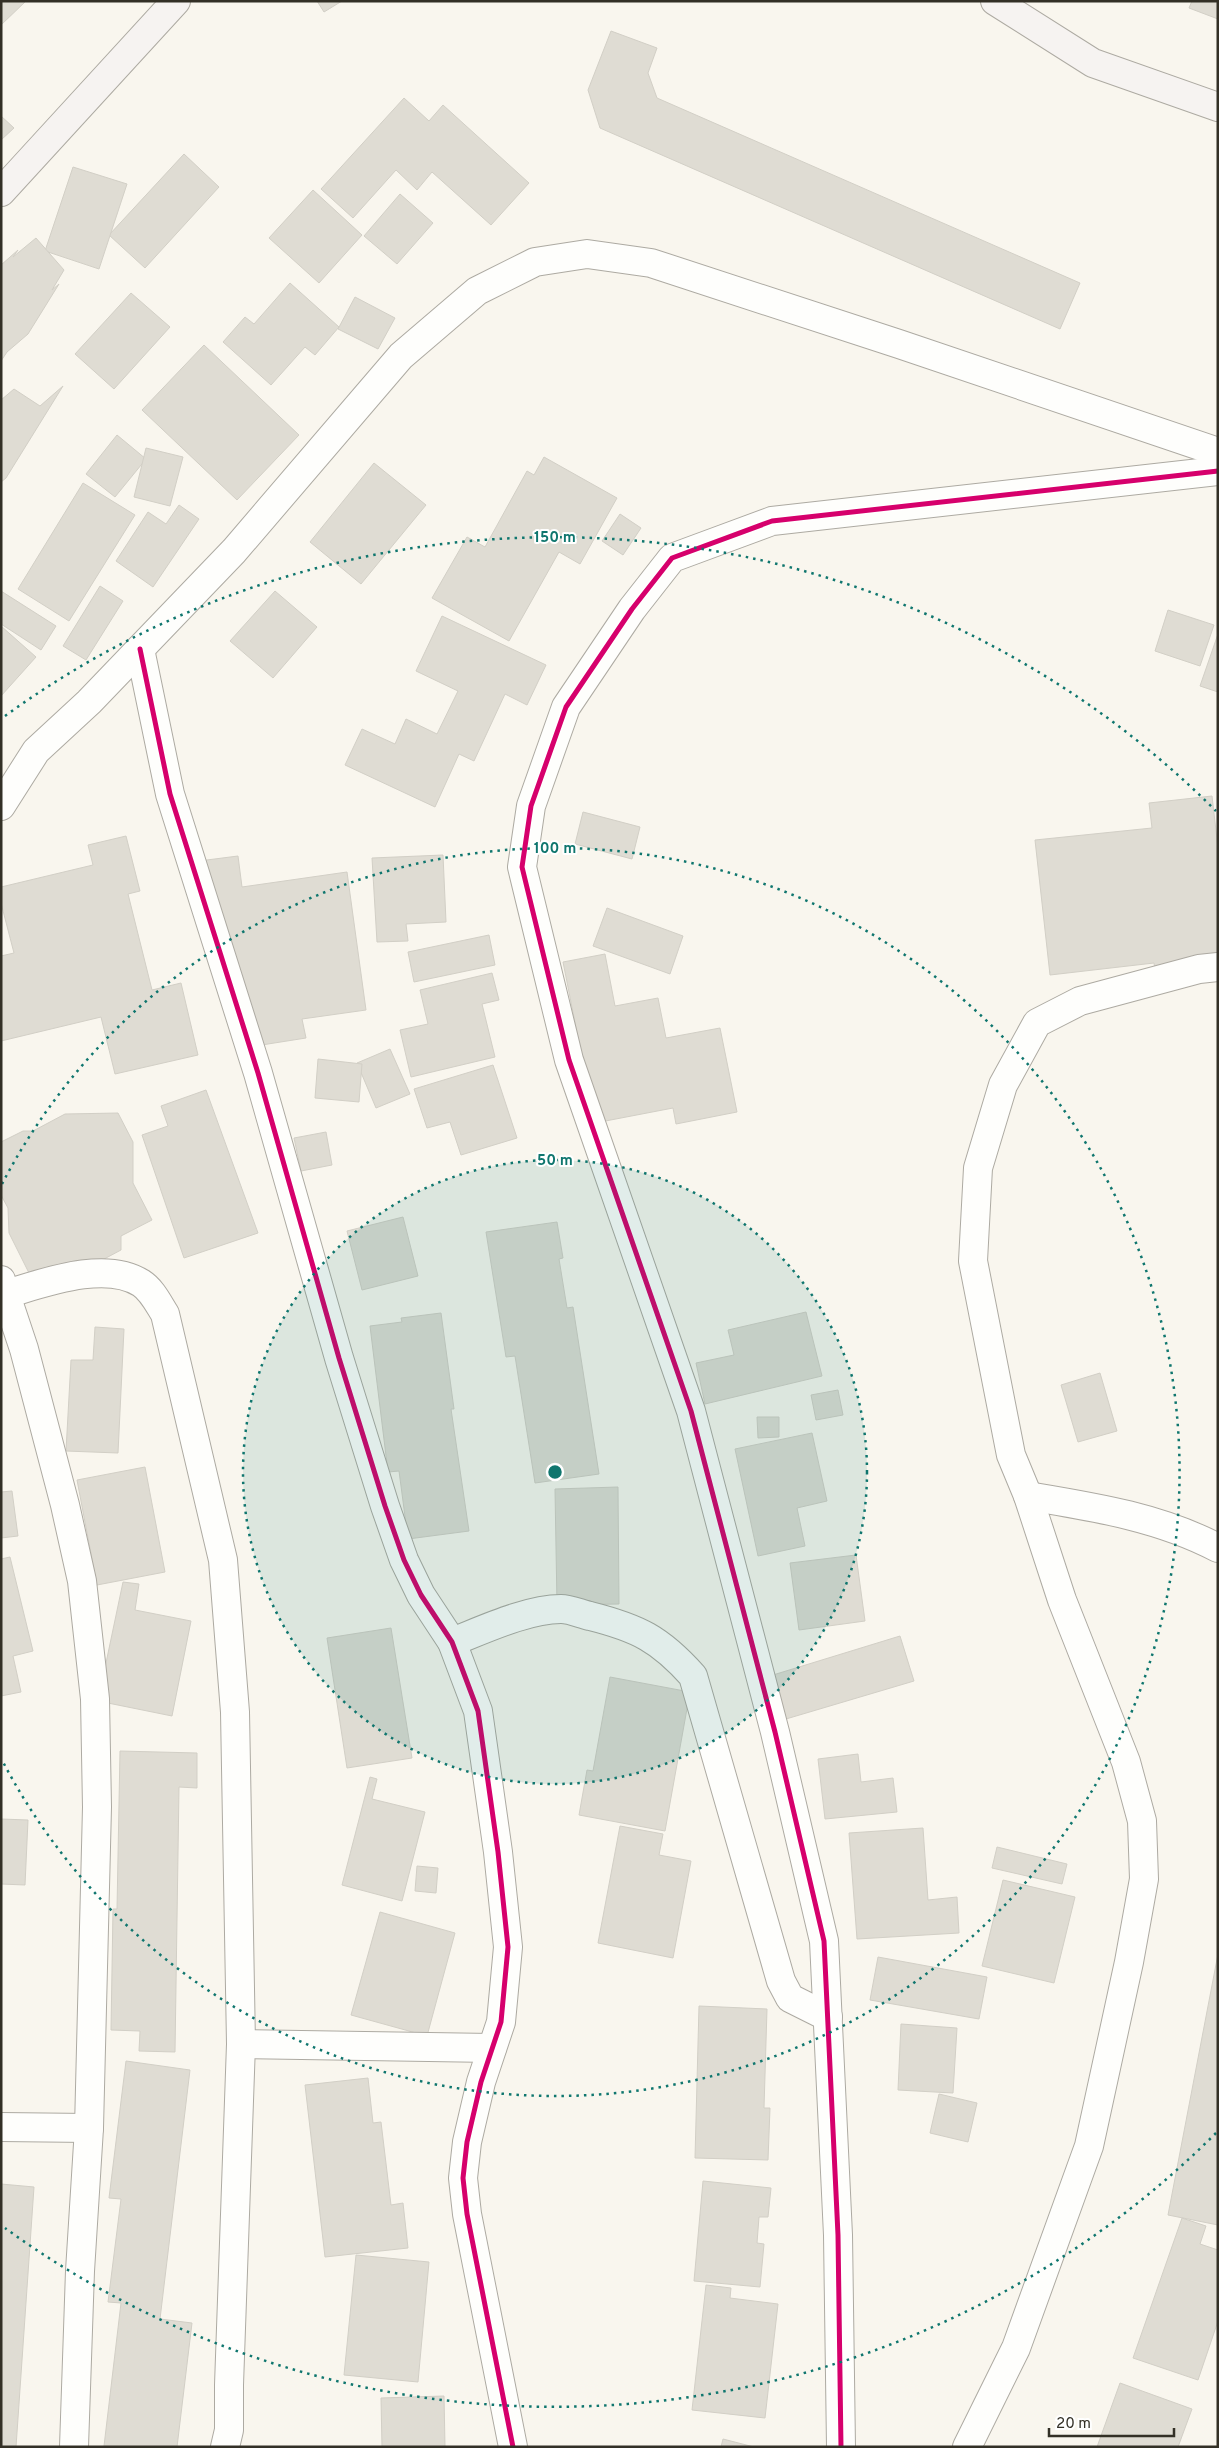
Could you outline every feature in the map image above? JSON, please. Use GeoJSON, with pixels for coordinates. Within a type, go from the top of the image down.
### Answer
{"type":"FeatureCollection","features":[{"type":"Feature","properties":{"kind":"main road"},"geometry":{"type":"LineString","coordinates":[[1,192],[176,1]]}},
{"type":"Feature","properties":{"kind":"main road"},"geometry":{"type":"LineString","coordinates":[[995,1],[1093,63],[1218,107]]}},
{"type":"Feature","properties":{"kind":"street"},"geometry":{"type":"LineString","coordinates":[[1,806],[36,751],[89,702],[234,551],[401,356],[477,291],[535,262],[587,254],[651,263],[908,347],[1218,452]]}},
{"type":"Feature","properties":{"kind":"street"},"geometry":{"type":"LineString","coordinates":[[841,2447],[838,2235],[822,1931],[775,1732],[691,1411],[570,1060],[522,867],[531,806],[566,707],[632,609],[672,558],[772,521],[1218,471]]}},
{"type":"Feature","properties":{"kind":"street"},"geometry":{"type":"LineString","coordinates":[[140,649],[170,794],[258,1073],[339,1358],[384,1506],[404,1560],[421,1595],[452,1642],[478,1711],[498,1852],[508,1948],[501,2022],[481,2082],[469,2133],[463,2178],[467,2214],[513,2447]]}},
{"type":"Feature","properties":{"kind":"street"},"geometry":{"type":"LineString","coordinates":[[967,2447],[1016,2348],[1089,2146],[1130,1962],[1144,1879],[1142,1821],[1126,1762],[1062,1600],[1028,1496],[1011,1454],[973,1261],[978,1168],[1003,1085],[1037,1023],[1080,1001],[1199,969],[1218,967]]}},
{"type":"Feature","properties":{"kind":"street"},"geometry":{"type":"LineString","coordinates":[[74,2447],[80,2271],[89,2128],[97,1807],[95,1699],[82,1581],[24,1349],[4,1287],[94,1273],[111,1273],[130,1277],[143,1284],[152,1292],[165,1314],[223,1560],[235,1712],[241,2044],[229,2430],[225,2447]]}},
{"type":"Feature","properties":{"kind":"street"},"geometry":{"type":"LineString","coordinates":[[1028,1496],[1152,1520],[1218,1548]]}},
{"type":"Feature","properties":{"kind":"street"},"geometry":{"type":"LineString","coordinates":[[452,1642],[518,1617],[562,1609],[618,1623],[652,1638],[672,1653],[693,1676],[781,1981],[790,1998],[828,2017]]}},
{"type":"Feature","properties":{"kind":"street"},"geometry":{"type":"LineString","coordinates":[[241,2044],[492,2048]]}},
{"type":"Feature","properties":{"kind":"street"},"geometry":{"type":"LineString","coordinates":[[1,2127],[89,2128]]}},
{"type":"Feature","properties":{"kind":"building"},"geometry":{"type":"Polygon","coordinates":[[[1,1],[26,1],[1,25],[1,1]]]}},
{"type":"Feature","properties":{"kind":"building"},"geometry":{"type":"Polygon","coordinates":[[[317,1],[342,1],[324,12],[317,1]]]}},
{"type":"Feature","properties":{"kind":"building"},"geometry":{"type":"Polygon","coordinates":[[[1192,1],[1218,1],[1218,19],[1189,8],[1192,1]]]}},
{"type":"Feature","properties":{"kind":"building"},"geometry":{"type":"Polygon","coordinates":[[[611,31],[657,48],[648,73],[657,98],[1080,283],[1060,329],[600,128],[588,90],[611,31]]]}},
{"type":"Feature","properties":{"kind":"building"},"geometry":{"type":"Polygon","coordinates":[[[404,98],[429,121],[443,105],[529,183],[491,225],[432,172],[417,190],[396,170],[353,218],[321,189],[404,98]]]}},
{"type":"Feature","properties":{"kind":"building"},"geometry":{"type":"Polygon","coordinates":[[[1,116],[14,128],[1,140],[1,116]]]}},
{"type":"Feature","properties":{"kind":"building"},"geometry":{"type":"Polygon","coordinates":[[[184,154],[219,187],[145,268],[109,235],[184,154]]]}},
{"type":"Feature","properties":{"kind":"building"},"geometry":{"type":"Polygon","coordinates":[[[73,167],[127,184],[99,269],[45,251],[73,167]]]}},
{"type":"Feature","properties":{"kind":"building"},"geometry":{"type":"Polygon","coordinates":[[[313,190],[362,235],[319,283],[269,238],[313,190]]]}},
{"type":"Feature","properties":{"kind":"building"},"geometry":{"type":"Polygon","coordinates":[[[400,194],[433,223],[397,264],[364,236],[400,194]]]}},
{"type":"Feature","properties":{"kind":"building"},"geometry":{"type":"Polygon","coordinates":[[[36,238],[64,270],[52,290],[59,284],[28,334],[7,352],[1,361],[1,265],[36,238]]]}},
{"type":"Feature","properties":{"kind":"building"},"geometry":{"type":"Polygon","coordinates":[[[290,283],[339,327],[315,355],[305,347],[271,385],[223,342],[245,317],[254,324],[290,283]]]}},
{"type":"Feature","properties":{"kind":"building"},"geometry":{"type":"Polygon","coordinates":[[[131,293],[170,327],[114,389],[75,354],[131,293]]]}},
{"type":"Feature","properties":{"kind":"building"},"geometry":{"type":"Polygon","coordinates":[[[355,297],[395,318],[378,349],[338,329],[355,297]]]}},
{"type":"Feature","properties":{"kind":"building"},"geometry":{"type":"Polygon","coordinates":[[[204,345],[299,435],[237,500],[142,410],[204,345]]]}},
{"type":"Feature","properties":{"kind":"building"},"geometry":{"type":"Polygon","coordinates":[[[63,386],[6,478],[1,482],[1,400],[14,389],[40,406],[63,386]]]}},
{"type":"Feature","properties":{"kind":"building"},"geometry":{"type":"Polygon","coordinates":[[[117,435],[146,459],[115,497],[86,474],[117,435]]]}},
{"type":"Feature","properties":{"kind":"building"},"geometry":{"type":"Polygon","coordinates":[[[146,448],[183,457],[170,506],[134,497],[146,448]]]}},
{"type":"Feature","properties":{"kind":"building"},"geometry":{"type":"Polygon","coordinates":[[[544,457],[617,498],[580,564],[559,552],[509,641],[432,598],[467,537],[485,547],[527,471],[534,475],[544,457]]]}},
{"type":"Feature","properties":{"kind":"building"},"geometry":{"type":"Polygon","coordinates":[[[374,463],[426,505],[361,584],[310,542],[374,463]]]}},
{"type":"Feature","properties":{"kind":"building"},"geometry":{"type":"Polygon","coordinates":[[[83,483],[135,515],[69,621],[18,589],[83,483]]]}},
{"type":"Feature","properties":{"kind":"building"},"geometry":{"type":"Polygon","coordinates":[[[179,505],[199,519],[153,587],[116,561],[148,512],[166,524],[179,505]]]}},
{"type":"Feature","properties":{"kind":"building"},"geometry":{"type":"Polygon","coordinates":[[[620,514],[641,528],[623,555],[602,541],[620,514]]]}},
{"type":"Feature","properties":{"kind":"building"},"geometry":{"type":"Polygon","coordinates":[[[100,586],[123,601],[86,660],[63,646],[100,586]]]}},
{"type":"Feature","properties":{"kind":"building"},"geometry":{"type":"Polygon","coordinates":[[[1,591],[56,626],[41,650],[1,624],[1,591]]]}},
{"type":"Feature","properties":{"kind":"building"},"geometry":{"type":"Polygon","coordinates":[[[275,591],[317,627],[273,678],[230,641],[275,591]]]}},
{"type":"Feature","properties":{"kind":"building"},"geometry":{"type":"Polygon","coordinates":[[[1168,610],[1214,625],[1200,666],[1155,651],[1168,610]]]}},
{"type":"Feature","properties":{"kind":"building"},"geometry":{"type":"Polygon","coordinates":[[[442,616],[546,665],[527,705],[505,694],[474,761],[459,754],[435,807],[345,765],[362,729],[395,744],[406,719],[437,734],[458,691],[416,671],[442,616]]]}},
{"type":"Feature","properties":{"kind":"building"},"geometry":{"type":"Polygon","coordinates":[[[1,626],[36,657],[1,696],[1,626]]]}},
{"type":"Feature","properties":{"kind":"building"},"geometry":{"type":"Polygon","coordinates":[[[1218,634],[1218,692],[1200,686],[1218,634]]]}},
{"type":"Feature","properties":{"kind":"building"},"geometry":{"type":"Polygon","coordinates":[[[1212,796],[1218,848],[1218,977],[1157,983],[1154,963],[1050,975],[1035,840],[1152,828],[1149,803],[1212,796]]]}},
{"type":"Feature","properties":{"kind":"building"},"geometry":{"type":"Polygon","coordinates":[[[583,812],[640,827],[632,859],[575,844],[583,812]]]}},
{"type":"Feature","properties":{"kind":"building"},"geometry":{"type":"Polygon","coordinates":[[[126,836],[140,891],[128,894],[152,990],[181,983],[198,1055],[115,1074],[101,1017],[1,1041],[1,956],[14,953],[1,903],[1,887],[93,865],[88,845],[126,836]]]}},
{"type":"Feature","properties":{"kind":"building"},"geometry":{"type":"Polygon","coordinates":[[[443,855],[446,922],[406,924],[408,941],[377,942],[372,858],[443,855]]]}},
{"type":"Feature","properties":{"kind":"building"},"geometry":{"type":"Polygon","coordinates":[[[238,856],[242,887],[347,872],[366,1010],[302,1019],[306,1038],[249,1047],[199,861],[238,856]]]}},
{"type":"Feature","properties":{"kind":"building"},"geometry":{"type":"Polygon","coordinates":[[[607,908],[683,936],[670,974],[593,946],[607,908]]]}},
{"type":"Feature","properties":{"kind":"building"},"geometry":{"type":"Polygon","coordinates":[[[489,935],[495,965],[414,982],[408,952],[489,935]]]}},
{"type":"Feature","properties":{"kind":"building"},"geometry":{"type":"Polygon","coordinates":[[[605,954],[615,1006],[658,998],[666,1038],[720,1028],[737,1112],[676,1124],[673,1108],[595,1123],[563,962],[605,954]]]}},
{"type":"Feature","properties":{"kind":"building"},"geometry":{"type":"Polygon","coordinates":[[[492,973],[499,1000],[482,1004],[495,1057],[411,1077],[400,1030],[428,1024],[420,990],[492,973]]]}},
{"type":"Feature","properties":{"kind":"building"},"geometry":{"type":"Polygon","coordinates":[[[390,1049],[410,1094],[376,1108],[357,1063],[390,1049]]]}},
{"type":"Feature","properties":{"kind":"building"},"geometry":{"type":"Polygon","coordinates":[[[318,1059],[362,1064],[359,1102],[315,1098],[318,1059]]]}},
{"type":"Feature","properties":{"kind":"building"},"geometry":{"type":"Polygon","coordinates":[[[493,1065],[517,1138],[461,1155],[450,1122],[427,1128],[414,1089],[493,1065]]]}},
{"type":"Feature","properties":{"kind":"building"},"geometry":{"type":"Polygon","coordinates":[[[206,1090],[258,1233],[184,1258],[142,1135],[168,1126],[161,1106],[206,1090]]]}},
{"type":"Feature","properties":{"kind":"building"},"geometry":{"type":"Polygon","coordinates":[[[118,1113],[133,1142],[133,1183],[152,1220],[121,1236],[121,1250],[74,1275],[30,1275],[9,1233],[8,1208],[1,1195],[1,1142],[23,1131],[33,1131],[65,1114],[118,1113]]]}},
{"type":"Feature","properties":{"kind":"building"},"geometry":{"type":"Polygon","coordinates":[[[326,1132],[332,1165],[301,1171],[294,1138],[326,1132]]]}},
{"type":"Feature","properties":{"kind":"building"},"geometry":{"type":"Polygon","coordinates":[[[403,1217],[418,1276],[362,1290],[347,1231],[403,1217]]]}},
{"type":"Feature","properties":{"kind":"building"},"geometry":{"type":"Polygon","coordinates":[[[557,1222],[563,1258],[559,1259],[567,1308],[573,1307],[599,1474],[535,1483],[515,1356],[506,1357],[486,1232],[557,1222]]]}},
{"type":"Feature","properties":{"kind":"building"},"geometry":{"type":"Polygon","coordinates":[[[806,1312],[822,1376],[705,1404],[696,1363],[734,1355],[728,1330],[806,1312]]]}},
{"type":"Feature","properties":{"kind":"building"},"geometry":{"type":"Polygon","coordinates":[[[441,1313],[454,1409],[451,1409],[469,1531],[408,1539],[399,1471],[388,1472],[370,1326],[402,1322],[401,1318],[441,1313]]]}},
{"type":"Feature","properties":{"kind":"building"},"geometry":{"type":"Polygon","coordinates":[[[95,1327],[124,1329],[118,1453],[66,1451],[71,1360],[93,1360],[95,1327]]]}},
{"type":"Feature","properties":{"kind":"building"},"geometry":{"type":"Polygon","coordinates":[[[1100,1373],[1117,1431],[1078,1442],[1061,1385],[1100,1373]]]}},
{"type":"Feature","properties":{"kind":"building"},"geometry":{"type":"Polygon","coordinates":[[[838,1390],[843,1415],[816,1420],[811,1395],[838,1390]]]}},
{"type":"Feature","properties":{"kind":"building"},"geometry":{"type":"Polygon","coordinates":[[[757,1417],[779,1417],[779,1437],[758,1438],[757,1417]]]}},
{"type":"Feature","properties":{"kind":"building"},"geometry":{"type":"Polygon","coordinates":[[[812,1433],[827,1501],[797,1508],[805,1546],[758,1556],[735,1449],[812,1433]]]}},
{"type":"Feature","properties":{"kind":"building"},"geometry":{"type":"Polygon","coordinates":[[[145,1467],[165,1572],[97,1585],[77,1480],[145,1467]]]}},
{"type":"Feature","properties":{"kind":"building"},"geometry":{"type":"Polygon","coordinates":[[[618,1487],[619,1604],[557,1605],[555,1489],[618,1487]]]}},
{"type":"Feature","properties":{"kind":"building"},"geometry":{"type":"Polygon","coordinates":[[[12,1491],[18,1536],[1,1538],[1,1492],[12,1491]]]}},
{"type":"Feature","properties":{"kind":"building"},"geometry":{"type":"Polygon","coordinates":[[[856,1555],[865,1621],[799,1630],[790,1563],[856,1555]]]}},
{"type":"Feature","properties":{"kind":"building"},"geometry":{"type":"Polygon","coordinates":[[[10,1557],[33,1651],[13,1656],[21,1692],[1,1696],[1,1559],[10,1557]]]}},
{"type":"Feature","properties":{"kind":"building"},"geometry":{"type":"Polygon","coordinates":[[[123,1582],[139,1584],[135,1610],[191,1621],[172,1716],[98,1701],[123,1582]]]}},
{"type":"Feature","properties":{"kind":"building"},"geometry":{"type":"Polygon","coordinates":[[[391,1628],[412,1758],[347,1768],[327,1638],[391,1628]]]}},
{"type":"Feature","properties":{"kind":"building"},"geometry":{"type":"Polygon","coordinates":[[[900,1636],[914,1681],[786,1719],[773,1675],[900,1636]]]}},
{"type":"Feature","properties":{"kind":"building"},"geometry":{"type":"Polygon","coordinates":[[[610,1677],[690,1692],[665,1831],[579,1815],[587,1770],[593,1771],[610,1677]]]}},
{"type":"Feature","properties":{"kind":"building"},"geometry":{"type":"Polygon","coordinates":[[[120,1751],[197,1753],[197,1788],[179,1787],[175,2052],[139,2051],[140,2031],[111,2030],[113,1909],[117,1909],[120,1751]]]}},
{"type":"Feature","properties":{"kind":"building"},"geometry":{"type":"Polygon","coordinates":[[[858,1754],[861,1782],[893,1778],[897,1812],[825,1819],[818,1759],[858,1754]]]}},
{"type":"Feature","properties":{"kind":"building"},"geometry":{"type":"Polygon","coordinates":[[[370,1777],[377,1779],[372,1799],[425,1812],[402,1901],[342,1885],[370,1777]]]}},
{"type":"Feature","properties":{"kind":"building"},"geometry":{"type":"Polygon","coordinates":[[[1,1819],[28,1820],[25,1885],[1,1884],[1,1819]]]}},
{"type":"Feature","properties":{"kind":"building"},"geometry":{"type":"Polygon","coordinates":[[[620,1826],[663,1834],[659,1855],[691,1861],[673,1958],[598,1943],[620,1826]]]}},
{"type":"Feature","properties":{"kind":"building"},"geometry":{"type":"Polygon","coordinates":[[[923,1828],[928,1900],[957,1897],[959,1933],[857,1939],[849,1833],[923,1828]]]}},
{"type":"Feature","properties":{"kind":"building"},"geometry":{"type":"Polygon","coordinates":[[[997,1847],[1067,1864],[1062,1884],[992,1868],[997,1847]]]}},
{"type":"Feature","properties":{"kind":"building"},"geometry":{"type":"Polygon","coordinates":[[[417,1866],[438,1868],[436,1893],[415,1891],[417,1866]]]}},
{"type":"Feature","properties":{"kind":"building"},"geometry":{"type":"Polygon","coordinates":[[[1003,1880],[1075,1897],[1054,1983],[982,1966],[1003,1880]]]}},
{"type":"Feature","properties":{"kind":"building"},"geometry":{"type":"Polygon","coordinates":[[[380,1912],[455,1933],[427,2036],[351,2015],[380,1912]]]}},
{"type":"Feature","properties":{"kind":"building"},"geometry":{"type":"Polygon","coordinates":[[[1218,1954],[1218,2225],[1168,2215],[1218,1954]]]}},
{"type":"Feature","properties":{"kind":"building"},"geometry":{"type":"Polygon","coordinates":[[[878,1957],[987,1977],[979,2019],[870,2000],[878,1957]]]}},
{"type":"Feature","properties":{"kind":"building"},"geometry":{"type":"Polygon","coordinates":[[[699,2006],[767,2009],[764,2108],[770,2108],[768,2160],[695,2158],[699,2006]]]}},
{"type":"Feature","properties":{"kind":"building"},"geometry":{"type":"Polygon","coordinates":[[[901,2024],[957,2028],[953,2093],[898,2090],[901,2024]]]}},
{"type":"Feature","properties":{"kind":"building"},"geometry":{"type":"Polygon","coordinates":[[[126,2061],[190,2070],[160,2319],[192,2323],[177,2447],[104,2446],[121,2303],[108,2302],[121,2199],[109,2198],[126,2061]]]}},
{"type":"Feature","properties":{"kind":"building"},"geometry":{"type":"Polygon","coordinates":[[[368,2078],[373,2123],[381,2122],[391,2205],[403,2203],[408,2248],[325,2257],[305,2085],[368,2078]]]}},
{"type":"Feature","properties":{"kind":"building"},"geometry":{"type":"Polygon","coordinates":[[[939,2094],[977,2103],[968,2142],[930,2133],[939,2094]]]}},
{"type":"Feature","properties":{"kind":"building"},"geometry":{"type":"Polygon","coordinates":[[[703,2181],[771,2188],[768,2217],[759,2217],[757,2243],[764,2244],[760,2287],[694,2281],[703,2181]]]}},
{"type":"Feature","properties":{"kind":"building"},"geometry":{"type":"Polygon","coordinates":[[[1,2184],[34,2187],[16,2447],[1,2447],[1,2184]]]}},
{"type":"Feature","properties":{"kind":"building"},"geometry":{"type":"Polygon","coordinates":[[[1182,2218],[1206,2226],[1200,2244],[1218,2250],[1218,2321],[1198,2380],[1133,2358],[1182,2218]]]}},
{"type":"Feature","properties":{"kind":"building"},"geometry":{"type":"Polygon","coordinates":[[[356,2255],[429,2262],[418,2382],[344,2375],[356,2255]]]}},
{"type":"Feature","properties":{"kind":"building"},"geometry":{"type":"Polygon","coordinates":[[[706,2285],[731,2288],[730,2298],[778,2304],[765,2418],[692,2410],[706,2285]]]}},
{"type":"Feature","properties":{"kind":"building"},"geometry":{"type":"Polygon","coordinates":[[[1120,2383],[1192,2409],[1178,2447],[1097,2447],[1120,2383]]]}},
{"type":"Feature","properties":{"kind":"building"},"geometry":{"type":"Polygon","coordinates":[[[444,2396],[445,2447],[382,2447],[381,2398],[444,2396]]]}},
{"type":"Feature","properties":{"kind":"building"},"geometry":{"type":"Polygon","coordinates":[[[723,2439],[754,2447],[721,2447],[723,2439]]]}},
{"type":"Feature","properties":{"kind":"cycle path"},"geometry":{"type":"LineString","coordinates":[[841,2447],[838,2235],[824,1941],[775,1732],[691,1411],[569,1060],[522,867],[531,806],[566,707],[632,609],[672,558],[772,521],[1218,471]]}},
{"type":"Feature","properties":{"kind":"cycle path"},"geometry":{"type":"LineString","coordinates":[[140,649],[170,794],[258,1073],[339,1358],[385,1506],[404,1560],[421,1595],[452,1642],[478,1711],[498,1852],[508,1947],[501,2022],[481,2082],[467,2142],[463,2178],[467,2214],[513,2447]]}}]}
